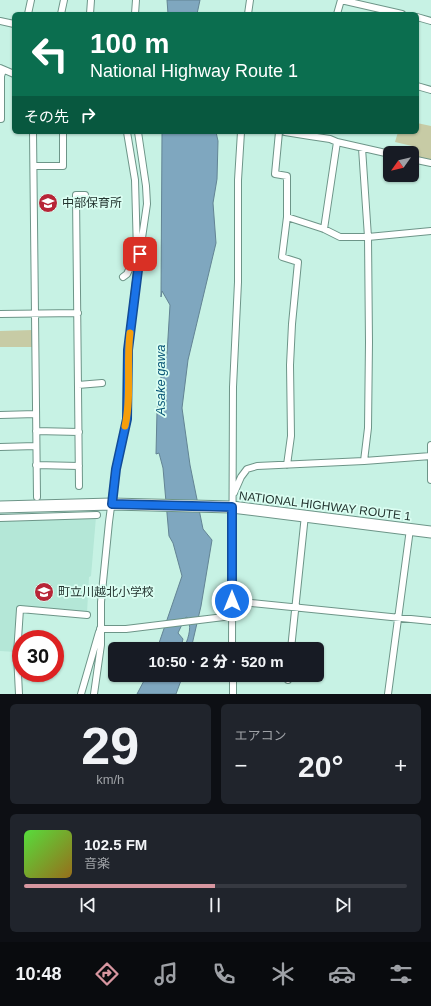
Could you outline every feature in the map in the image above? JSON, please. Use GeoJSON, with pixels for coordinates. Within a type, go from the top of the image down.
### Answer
{"type":"FeatureCollection","features":[{"type":"Feature","properties":{"kind":"highway","name":"NATIONAL HIGHWAY ROUTE 1"},"geometry":{"type":"LineString","coordinates":[[0,507],[112,504],[221,506],[232,502],[305,515],[431,532]]}},
{"type":"Feature","properties":{"kind":"street"},"geometry":{"type":"LineString","coordinates":[[28,12],[31,0]]}},
{"type":"Feature","properties":{"kind":"street"},"geometry":{"type":"LineString","coordinates":[[61,12],[64,0]]}},
{"type":"Feature","properties":{"kind":"street"},"geometry":{"type":"LineString","coordinates":[[90,12],[91,0]]}},
{"type":"Feature","properties":{"kind":"street"},"geometry":{"type":"LineString","coordinates":[[135,12],[136,0]]}},
{"type":"Feature","properties":{"kind":"street"},"geometry":{"type":"LineString","coordinates":[[248,12],[250,0]]}},
{"type":"Feature","properties":{"kind":"street"},"geometry":{"type":"LineString","coordinates":[[338,12],[341,0],[393,12]]}},
{"type":"Feature","properties":{"kind":"street"},"geometry":{"type":"LineString","coordinates":[[419,18],[431,21]]}},
{"type":"Feature","properties":{"kind":"street"},"geometry":{"type":"LineString","coordinates":[[0,21],[12,24]]}},
{"type":"Feature","properties":{"kind":"street"},"geometry":{"type":"LineString","coordinates":[[1,119],[1,69],[12,73]]}},
{"type":"Feature","properties":{"kind":"street"},"geometry":{"type":"LineString","coordinates":[[419,87],[431,90]]}},
{"type":"Feature","properties":{"kind":"street"},"geometry":{"type":"LineString","coordinates":[[33,134],[37,497]]}},
{"type":"Feature","properties":{"kind":"street"},"geometry":{"type":"LineString","coordinates":[[34,166],[63,166],[63,134]]}},
{"type":"Feature","properties":{"kind":"street"},"geometry":{"type":"LineString","coordinates":[[127,134],[135,180],[138,253]]}},
{"type":"Feature","properties":{"kind":"street"},"geometry":{"type":"LineString","coordinates":[[94,694],[100,656],[101,602],[116,469],[127,419],[128,350],[138,253],[147,195],[138,134]]}},
{"type":"Feature","properties":{"kind":"street"},"geometry":{"type":"LineString","coordinates":[[232,642],[232,502],[234,462],[233,387],[238,282],[238,180],[241,134]]}},
{"type":"Feature","properties":{"kind":"street"},"geometry":{"type":"LineString","coordinates":[[279,134],[275,174],[287,176],[287,217],[282,257],[298,262],[292,324],[290,365],[291,436],[287,464]]}},
{"type":"Feature","properties":{"kind":"street"},"geometry":{"type":"LineString","coordinates":[[310,134],[383,152]]}},
{"type":"Feature","properties":{"kind":"street"},"geometry":{"type":"LineString","coordinates":[[324,229],[337,142]]}},
{"type":"Feature","properties":{"kind":"street"},"geometry":{"type":"LineString","coordinates":[[362,148],[368,237],[368,428],[364,461]]}},
{"type":"Feature","properties":{"kind":"street"},"geometry":{"type":"LineString","coordinates":[[419,160],[431,163]]}},
{"type":"Feature","properties":{"kind":"street"},"geometry":{"type":"LineString","coordinates":[[79,486],[76,195],[85,195]]}},
{"type":"Feature","properties":{"kind":"street"},"geometry":{"type":"LineString","coordinates":[[287,217],[324,229],[340,238],[431,231]]}},
{"type":"Feature","properties":{"kind":"street"},"geometry":{"type":"LineString","coordinates":[[122,277],[127,274],[135,253],[138,253]]}},
{"type":"Feature","properties":{"kind":"street"},"geometry":{"type":"LineString","coordinates":[[0,314],[78,313]]}},
{"type":"Feature","properties":{"kind":"street"},"geometry":{"type":"LineString","coordinates":[[78,385],[102,383]]}},
{"type":"Feature","properties":{"kind":"street"},"geometry":{"type":"LineString","coordinates":[[0,415],[36,414]]}},
{"type":"Feature","properties":{"kind":"street"},"geometry":{"type":"LineString","coordinates":[[36,431],[79,432]]}},
{"type":"Feature","properties":{"kind":"street"},"geometry":{"type":"LineString","coordinates":[[431,445],[431,480]]}},
{"type":"Feature","properties":{"kind":"street"},"geometry":{"type":"LineString","coordinates":[[0,447],[36,446]]}},
{"type":"Feature","properties":{"kind":"street"},"geometry":{"type":"LineString","coordinates":[[232,502],[241,477],[247,469],[256,466],[431,456]]}},
{"type":"Feature","properties":{"kind":"street"},"geometry":{"type":"LineString","coordinates":[[36,465],[79,466]]}},
{"type":"Feature","properties":{"kind":"street"},"geometry":{"type":"LineString","coordinates":[[0,518],[97,515]]}},
{"type":"Feature","properties":{"kind":"street"},"geometry":{"type":"LineString","coordinates":[[293,642],[305,515]]}},
{"type":"Feature","properties":{"kind":"street"},"geometry":{"type":"LineString","coordinates":[[388,694],[410,529]]}},
{"type":"Feature","properties":{"kind":"street"},"geometry":{"type":"LineString","coordinates":[[232,601],[431,621]]}},
{"type":"Feature","properties":{"kind":"street"},"geometry":{"type":"LineString","coordinates":[[18,694],[17,654],[20,609],[87,615]]}},
{"type":"Feature","properties":{"kind":"street"},"geometry":{"type":"LineString","coordinates":[[100,629],[126,629],[232,616]]}},
{"type":"Feature","properties":{"kind":"street"},"geometry":{"type":"LineString","coordinates":[[81,694],[100,629]]}},
{"type":"Feature","properties":{"kind":"street"},"geometry":{"type":"LineString","coordinates":[[233,682],[233,694]]}},
{"type":"Feature","properties":{"kind":"shaded area"},"geometry":{"type":"Polygon","coordinates":[[[419,123],[431,126],[431,161],[419,158],[419,146],[395,142],[397,134],[419,134],[419,123]]]}},
{"type":"Feature","properties":{"kind":"shaded area"},"geometry":{"type":"Polygon","coordinates":[[[33,330],[33,347],[0,347],[0,331],[33,330]]]}},
{"type":"Feature","properties":{"kind":"shaded area","name":"町立川越北小学校"},"geometry":{"type":"Polygon","coordinates":[[[96,517],[91,576],[89,577],[87,613],[19,608],[18,630],[12,630],[12,652],[0,651],[0,520],[96,517]]]}},
{"type":"Feature","properties":{"kind":"water"},"geometry":{"type":"Polygon","coordinates":[[[167,0],[200,0],[197,12],[168,12],[167,0]]]}},
{"type":"Feature","properties":{"kind":"water"},"geometry":{"type":"Polygon","coordinates":[[[162,134],[216,134],[218,141],[217,179],[213,203],[216,243],[188,360],[182,408],[190,465],[203,529],[212,540],[201,606],[193,642],[187,642],[190,627],[187,617],[185,618],[178,633],[183,639],[182,642],[159,642],[182,576],[173,543],[169,536],[163,468],[159,453],[156,454],[157,411],[163,360],[167,354],[170,305],[162,291],[161,297],[162,134]]]}},
{"type":"Feature","properties":{"kind":"water"},"geometry":{"type":"Polygon","coordinates":[[[143,682],[180,682],[176,694],[137,694],[143,682]]]}},
{"type":"Feature","properties":{"kind":"slow traffic"},"geometry":{"type":"LineString","coordinates":[[125,426],[128,406],[128,350],[130,333]]}},
{"type":"Feature","properties":{"kind":"place","name":"中部保育所"},"geometry":{"type":"Point","coordinates":[48,203]}},
{"type":"Feature","properties":{"kind":"place","name":"町立川越北小学校"},"geometry":{"type":"Point","coordinates":[44,592]}},
{"type":"Feature","properties":{"kind":"route"},"geometry":{"type":"LineString","coordinates":[[140,254],[128,350],[127,419],[118,455],[112,504],[232,507],[232,601]]}},
{"type":"Feature","properties":{"kind":"water label","name":"Asake gawa"},"geometry":{"type":"Point","coordinates":[160,380]}}]}
